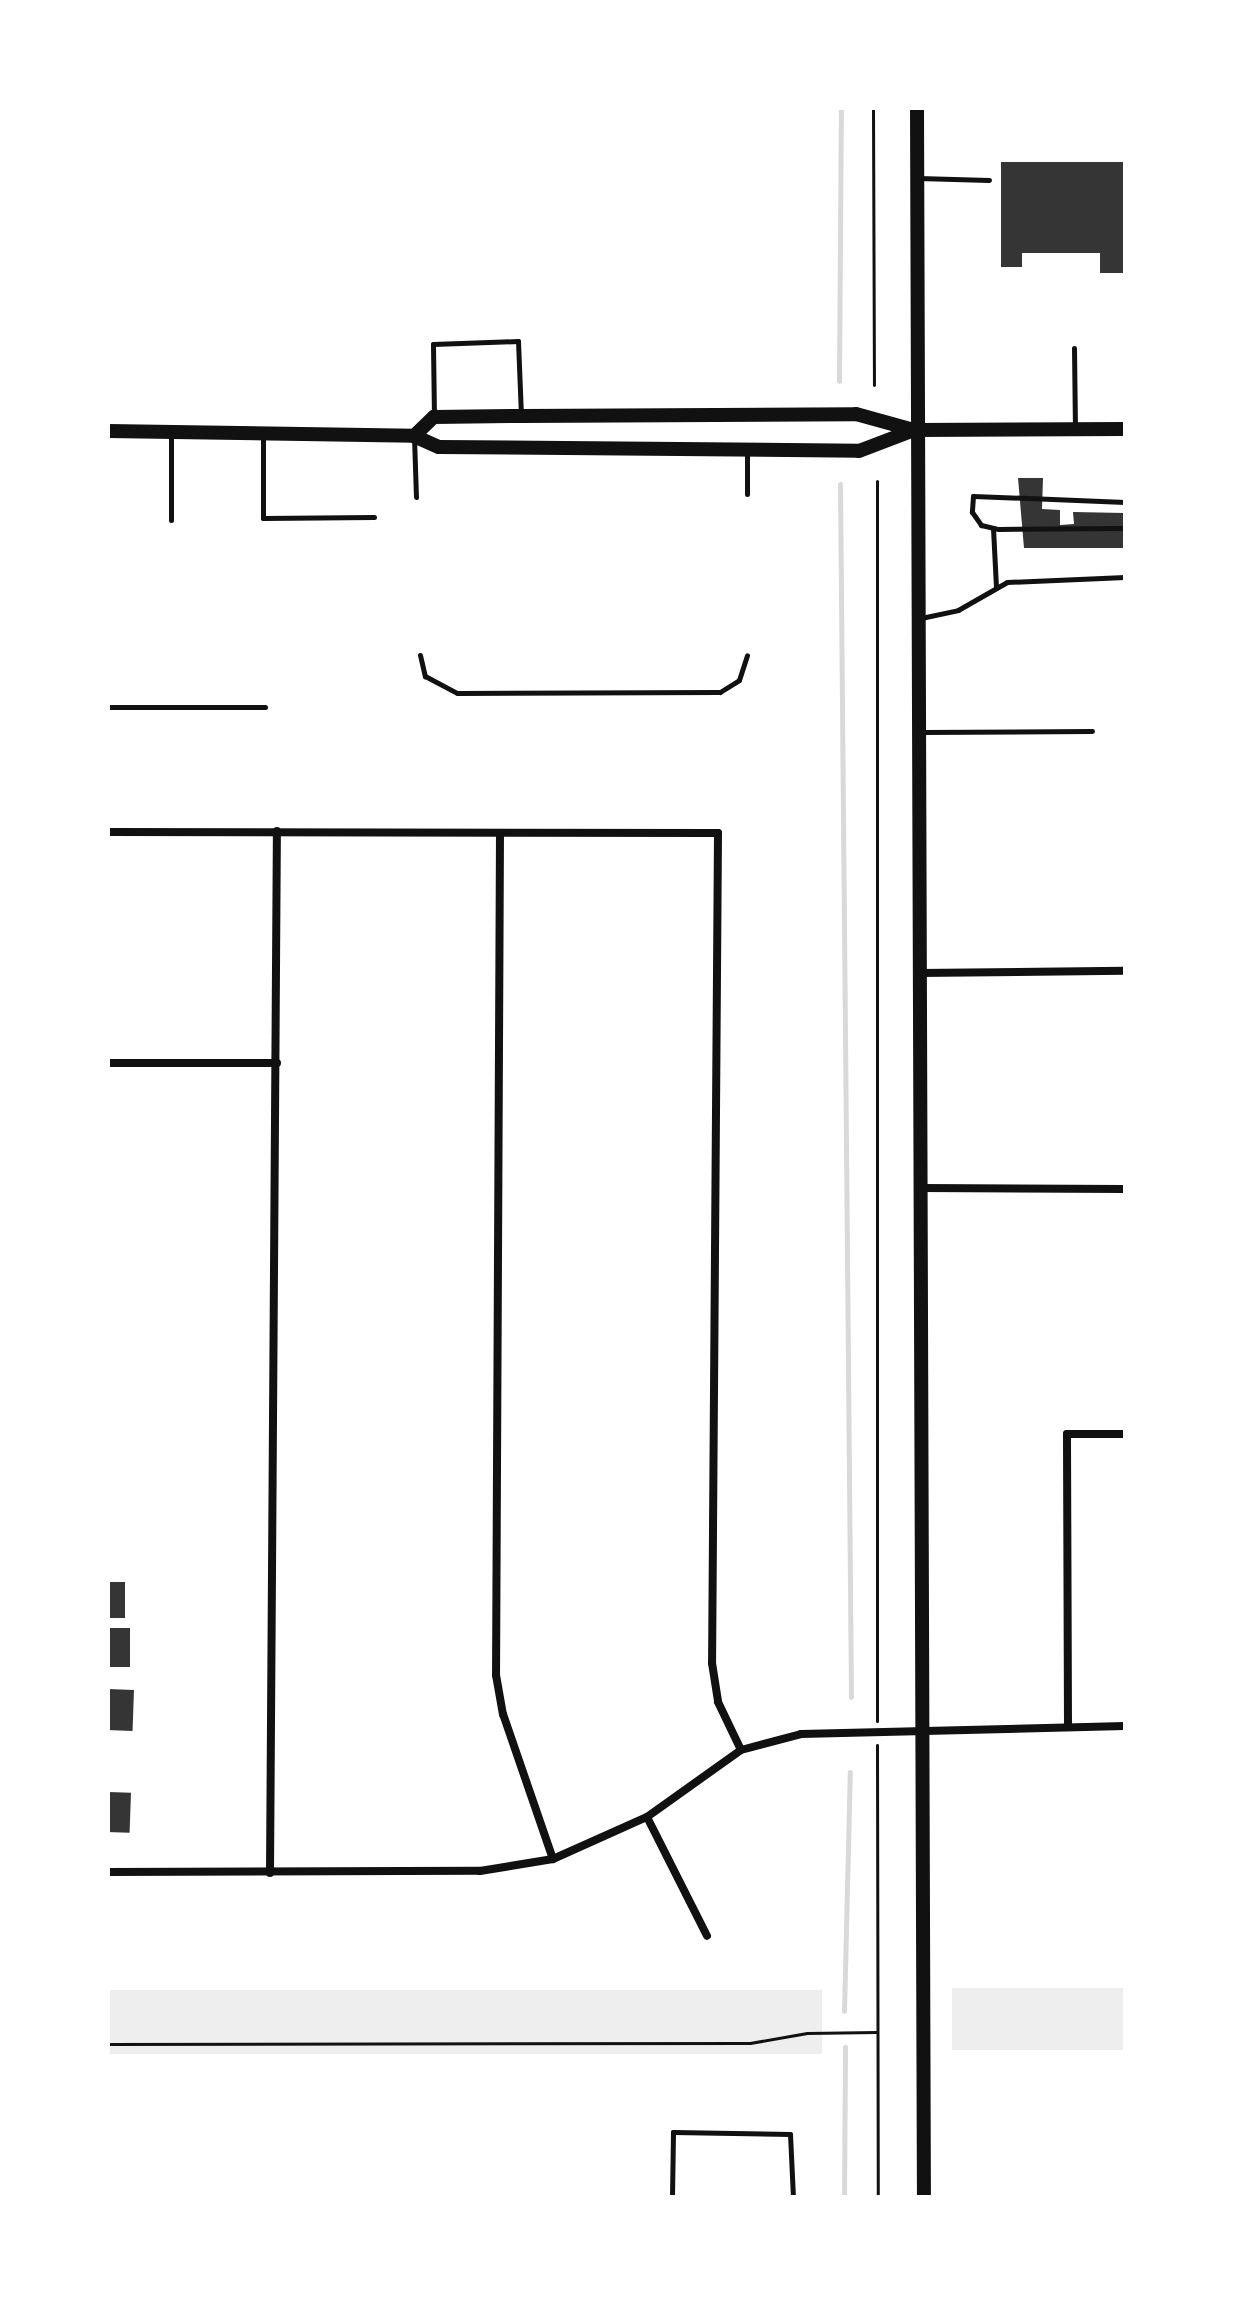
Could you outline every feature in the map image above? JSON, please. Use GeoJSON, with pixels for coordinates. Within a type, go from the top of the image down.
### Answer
{"type":"FeatureCollection","features":[{"type":"Feature","properties":{"kind":"main road"},"geometry":{"type":"LineString","coordinates":[[917,108],[914,430],[921,1188],[924,2197]]}},
{"type":"Feature","properties":{"kind":"main road"},"geometry":{"type":"LineString","coordinates":[[414,436],[434,417],[521,416],[856,414],[914,430],[1125,429]]}},
{"type":"Feature","properties":{"kind":"main road"},"geometry":{"type":"LineString","coordinates":[[108,431],[414,436],[439,447],[859,451],[914,430]]}},
{"type":"Feature","properties":{"kind":"street"},"geometry":{"type":"LineString","coordinates":[[270,1873],[277,831]]}},
{"type":"Feature","properties":{"kind":"street"},"geometry":{"type":"LineString","coordinates":[[108,832],[718,833],[712,1663],[718,1702],[741,1750]]}},
{"type":"Feature","properties":{"kind":"street"},"geometry":{"type":"LineString","coordinates":[[500,833],[496,1675],[503,1714],[553,1859]]}},
{"type":"Feature","properties":{"kind":"street"},"geometry":{"type":"LineString","coordinates":[[919,973],[1125,971]]}},
{"type":"Feature","properties":{"kind":"street"},"geometry":{"type":"LineString","coordinates":[[108,1063],[277,1063]]}},
{"type":"Feature","properties":{"kind":"street"},"geometry":{"type":"LineString","coordinates":[[921,1188],[1125,1189]]}},
{"type":"Feature","properties":{"kind":"street"},"geometry":{"type":"LineString","coordinates":[[1068,1726],[1067,1434],[1125,1434]]}},
{"type":"Feature","properties":{"kind":"street"},"geometry":{"type":"LineString","coordinates":[[108,1872],[480,1871],[553,1859],[647,1817],[741,1750],[801,1734],[1125,1726]]}},
{"type":"Feature","properties":{"kind":"street"},"geometry":{"type":"LineString","coordinates":[[647,1817],[707,1936]]}},
{"type":"Feature","properties":{"kind":"lane"},"geometry":{"type":"LineString","coordinates":[[917,178],[989,180]]}},
{"type":"Feature","properties":{"kind":"lane"},"geometry":{"type":"LineString","coordinates":[[434,417],[433,344],[518,341],[521,416]]}},
{"type":"Feature","properties":{"kind":"lane"},"geometry":{"type":"LineString","coordinates":[[1074,348],[1075,429]]}},
{"type":"Feature","properties":{"kind":"lane"},"geometry":{"type":"LineString","coordinates":[[171,430],[171,520]]}},
{"type":"Feature","properties":{"kind":"lane"},"geometry":{"type":"LineString","coordinates":[[263,433],[263,518],[374,517]]}},
{"type":"Feature","properties":{"kind":"lane"},"geometry":{"type":"LineString","coordinates":[[414,436],[416,497]]}},
{"type":"Feature","properties":{"kind":"lane"},"geometry":{"type":"LineString","coordinates":[[747,450],[747,494]]}},
{"type":"Feature","properties":{"kind":"lane"},"geometry":{"type":"LineString","coordinates":[[1125,502],[973,496],[972,512],[981,525],[993,528],[1125,528]]}},
{"type":"Feature","properties":{"kind":"lane"},"geometry":{"type":"LineString","coordinates":[[993,528],[996,587]]}},
{"type":"Feature","properties":{"kind":"lane"},"geometry":{"type":"LineString","coordinates":[[916,619],[958,610],[996,587],[1026,578],[1125,577]]}},
{"type":"Feature","properties":{"kind":"lane"},"geometry":{"type":"LineString","coordinates":[[420,655],[421,668],[434,684],[472,693],[720,692],[739,680],[747,655]]}},
{"type":"Feature","properties":{"kind":"lane"},"geometry":{"type":"LineString","coordinates":[[108,707],[265,707]]}},
{"type":"Feature","properties":{"kind":"lane"},"geometry":{"type":"LineString","coordinates":[[917,732],[1092,731]]}},
{"type":"Feature","properties":{"kind":"lane"},"geometry":{"type":"LineString","coordinates":[[672,2197],[673,2132],[790,2134],[793,2197]]}},
{"type":"Feature","properties":{"kind":"path"},"geometry":{"type":"LineString","coordinates":[[873,108],[874,385]]}},
{"type":"Feature","properties":{"kind":"path"},"geometry":{"type":"LineString","coordinates":[[877,481],[878,2197]]}},
{"type":"Feature","properties":{"kind":"path"},"geometry":{"type":"LineString","coordinates":[[108,2044],[750,2043],[807,2033],[877,2032]]}},
{"type":"Feature","properties":{"kind":"shaded area"},"geometry":{"type":"Polygon","coordinates":[[[952,1988],[1125,1988],[1125,2050],[952,2050],[952,1988]]]}},
{"type":"Feature","properties":{"kind":"shaded area"},"geometry":{"type":"Polygon","coordinates":[[[108,1990],[822,1990],[822,2054],[108,2054],[108,1990]]]}},
{"type":"Feature","properties":{"kind":"building"},"geometry":{"type":"Polygon","coordinates":[[[1001,162],[1125,162],[1125,273],[1100,273],[1100,253],[1022,253],[1022,267],[1001,267],[1001,162]]]}},
{"type":"Feature","properties":{"kind":"building"},"geometry":{"type":"Polygon","coordinates":[[[1018,478],[1043,478],[1042,509],[1060,510],[1060,525],[1074,524],[1073,512],[1125,513],[1125,548],[1024,548],[1018,478]]]}},
{"type":"Feature","properties":{"kind":"building"},"geometry":{"type":"Polygon","coordinates":[[[108,1582],[125,1582],[125,1618],[108,1618],[108,1582]]]}},
{"type":"Feature","properties":{"kind":"building"},"geometry":{"type":"Polygon","coordinates":[[[108,1628],[130,1628],[130,1667],[108,1667],[108,1628]]]}},
{"type":"Feature","properties":{"kind":"building"},"geometry":{"type":"Polygon","coordinates":[[[108,1689],[134,1690],[133,1731],[108,1730],[108,1689]]]}},
{"type":"Feature","properties":{"kind":"building"},"geometry":{"type":"Polygon","coordinates":[[[108,1792],[131,1793],[130,1833],[108,1832],[108,1792]]]}},
{"type":"Feature","properties":{"kind":"waterway"},"geometry":{"type":"LineString","coordinates":[[839,381],[841,108]]}},
{"type":"Feature","properties":{"kind":"waterway"},"geometry":{"type":"LineString","coordinates":[[840,484],[851,1697]]}},
{"type":"Feature","properties":{"kind":"waterway"},"geometry":{"type":"LineString","coordinates":[[844,2011],[850,1772]]}},
{"type":"Feature","properties":{"kind":"waterway"},"geometry":{"type":"LineString","coordinates":[[844,2197],[845,2047]]}}]}
